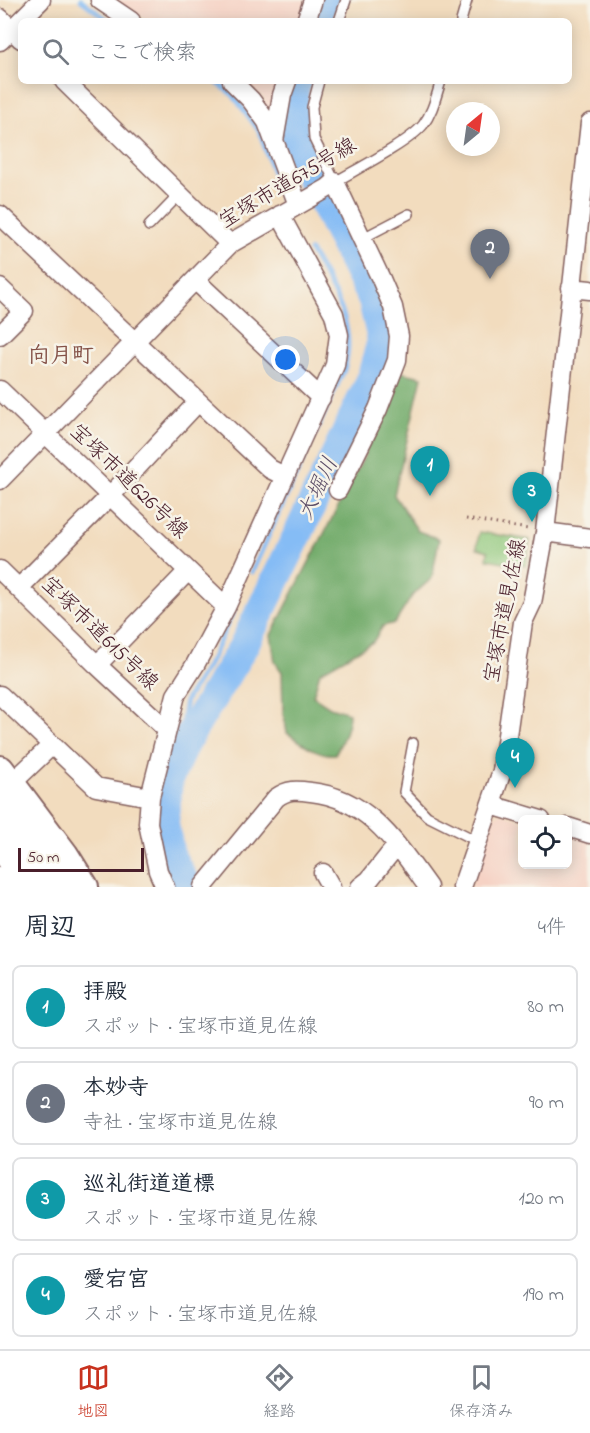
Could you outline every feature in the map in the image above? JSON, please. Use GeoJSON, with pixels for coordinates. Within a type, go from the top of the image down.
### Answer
{"type":"FeatureCollection","features":[{"type":"Feature","properties":{"kind":"highway"},"geometry":{"type":"LineString","coordinates":[[5,805],[36,887]]}},
{"type":"Feature","properties":{"kind":"highway"},"geometry":{"type":"LineString","coordinates":[[5,805],[65,887]]}},
{"type":"Feature","properties":{"kind":"main road"},"geometry":{"type":"LineString","coordinates":[[5,805],[64,855],[84,887]]}},
{"type":"Feature","properties":{"kind":"main road"},"geometry":{"type":"LineString","coordinates":[[0,880],[5,887]]}},
{"type":"Feature","properties":{"kind":"street"},"geometry":{"type":"LineString","coordinates":[[22,18],[41,0]]}},
{"type":"Feature","properties":{"kind":"street"},"geometry":{"type":"LineString","coordinates":[[100,0],[127,18]]}},
{"type":"Feature","properties":{"kind":"street"},"geometry":{"type":"LineString","coordinates":[[307,18],[313,0]]}},
{"type":"Feature","properties":{"kind":"street"},"geometry":{"type":"LineString","coordinates":[[67,84],[230,244]]}},
{"type":"Feature","properties":{"kind":"street"},"geometry":{"type":"LineString","coordinates":[[235,84],[251,100],[267,122],[302,203]]}},
{"type":"Feature","properties":{"kind":"street"},"geometry":{"type":"LineString","coordinates":[[274,142],[286,84]]}},
{"type":"Feature","properties":{"kind":"street","name":"宝塚市道見佐線"},"geometry":{"type":"LineString","coordinates":[[462,887],[502,771],[523,622],[532,603],[545,532],[590,123]]}},
{"type":"Feature","properties":{"kind":"street"},"geometry":{"type":"LineString","coordinates":[[332,185],[393,307],[399,336],[397,360],[378,409],[338,490]]}},
{"type":"Feature","properties":{"kind":"street","name":"宝塚市道675号線"},"geometry":{"type":"LineString","coordinates":[[0,480],[230,244],[332,185]]}},
{"type":"Feature","properties":{"kind":"street"},"geometry":{"type":"LineString","coordinates":[[0,215],[270,469],[284,476]]}},
{"type":"Feature","properties":{"kind":"street"},"geometry":{"type":"LineString","coordinates":[[165,887],[158,871],[148,823],[150,797],[176,695],[226,607],[335,365],[339,335],[334,314],[280,215]]}},
{"type":"Feature","properties":{"kind":"street"},"geometry":{"type":"LineString","coordinates":[[195,280],[321,398]]}},
{"type":"Feature","properties":{"kind":"street"},"geometry":{"type":"LineString","coordinates":[[0,288],[24,311],[0,334]]}},
{"type":"Feature","properties":{"kind":"street"},"geometry":{"type":"LineString","coordinates":[[571,288],[590,290]]}},
{"type":"Feature","properties":{"kind":"street","name":"宝塚市道626号線"},"geometry":{"type":"LineString","coordinates":[[0,390],[226,607]]}},
{"type":"Feature","properties":{"kind":"street"},"geometry":{"type":"LineString","coordinates":[[19,588],[198,402]]}},
{"type":"Feature","properties":{"kind":"street"},"geometry":{"type":"LineString","coordinates":[[545,532],[590,538]]}},
{"type":"Feature","properties":{"kind":"street","name":"宝塚市道615号線"},"geometry":{"type":"LineString","coordinates":[[0,570],[166,730]]}},
{"type":"Feature","properties":{"kind":"street"},"geometry":{"type":"LineString","coordinates":[[97,665],[188,571]]}},
{"type":"Feature","properties":{"kind":"street"},"geometry":{"type":"LineString","coordinates":[[0,694],[96,787],[150,797]]}},
{"type":"Feature","properties":{"kind":"street"},"geometry":{"type":"LineString","coordinates":[[5,805],[52,745]]}},
{"type":"Feature","properties":{"kind":"street"},"geometry":{"type":"LineString","coordinates":[[209,884],[276,798],[294,790],[327,793],[356,807],[379,825],[428,887]]}},
{"type":"Feature","properties":{"kind":"street"},"geometry":{"type":"LineString","coordinates":[[491,805],[527,815]]}},
{"type":"Feature","properties":{"kind":"street"},"geometry":{"type":"LineString","coordinates":[[572,829],[590,834]]}},
{"type":"Feature","properties":{"kind":"street"},"geometry":{"type":"LineString","coordinates":[[360,887],[369,880],[397,845]]}},
{"type":"Feature","properties":{"kind":"lane"},"geometry":{"type":"LineString","coordinates":[[340,18],[346,0]]}},
{"type":"Feature","properties":{"kind":"lane"},"geometry":{"type":"LineString","coordinates":[[462,18],[467,0]]}},
{"type":"Feature","properties":{"kind":"lane"},"geometry":{"type":"LineString","coordinates":[[318,84],[312,107],[314,139],[332,185]]}},
{"type":"Feature","properties":{"kind":"lane","name":"宝塚市道675号線"},"geometry":{"type":"LineString","coordinates":[[332,185],[405,140],[422,126],[432,110],[440,84]]}},
{"type":"Feature","properties":{"kind":"lane"},"geometry":{"type":"LineString","coordinates":[[149,226],[180,194]]}},
{"type":"Feature","properties":{"kind":"lane"},"geometry":{"type":"LineString","coordinates":[[361,239],[409,214]]}},
{"type":"Feature","properties":{"kind":"lane"},"geometry":{"type":"LineString","coordinates":[[413,742],[404,792],[427,816],[479,842]]}},
{"type":"Feature","properties":{"kind":"path"},"geometry":{"type":"LineString","coordinates":[[466,519],[545,532]]}},
{"type":"Feature","properties":{"kind":"shaded area"},"geometry":{"type":"Polygon","coordinates":[[[112,0],[311,0],[305,18],[144,18],[112,0]]]}},
{"type":"Feature","properties":{"kind":"shaded area"},"geometry":{"type":"Polygon","coordinates":[[[248,84],[283,84],[276,115],[263,105],[265,99],[248,84]]]}},
{"type":"Feature","properties":{"kind":"shaded area"},"geometry":{"type":"Polygon","coordinates":[[[501,813],[518,819],[518,869],[572,869],[572,833],[590,839],[590,887],[471,887],[494,816],[501,813]]]}},
{"type":"Feature","properties":{"kind":"green space"},"geometry":{"type":"Polygon","coordinates":[[[383,368],[422,377],[394,495],[418,531],[439,539],[432,578],[412,596],[395,623],[383,626],[373,642],[320,672],[313,696],[330,707],[349,713],[346,729],[335,754],[322,753],[287,733],[283,712],[282,672],[275,662],[271,635],[364,457],[383,368]]]}},
{"type":"Feature","properties":{"kind":"green space"},"geometry":{"type":"Polygon","coordinates":[[[479,532],[530,540],[526,566],[487,559],[488,551],[477,548],[479,532]]]}},
{"type":"Feature","properties":{"kind":"waterway"},"geometry":{"type":"LineString","coordinates":[[81,0],[105,18]]}},
{"type":"Feature","properties":{"kind":"waterway","name":"大堀川"},"geometry":{"type":"LineString","coordinates":[[318,18],[324,0]]}},
{"type":"Feature","properties":{"kind":"waterway"},"geometry":{"type":"LineString","coordinates":[[219,84],[233,95],[260,132],[283,205]]}},
{"type":"Feature","properties":{"kind":"waterway","name":"大堀川"},"geometry":{"type":"LineString","coordinates":[[187,887],[170,855],[164,823],[168,780],[184,744],[243,647],[298,534],[371,380],[382,340],[373,301],[305,166],[293,130],[296,84]]}},
{"type":"Feature","properties":{"kind":"waterway"},"geometry":{"type":"LineString","coordinates":[[252,572],[344,370],[348,337],[341,307],[310,251]]}},
{"type":"Feature","properties":{"kind":"waterway"},"geometry":{"type":"LineString","coordinates":[[184,744],[183,717],[186,700],[211,660],[234,610]]}},
{"type":"Feature","properties":{"kind":"place","name":"本妙寺"},"geometry":{"type":"Point","coordinates":[490,279]}},
{"type":"Feature","properties":{"kind":"place","name":"拝殿"},"geometry":{"type":"Point","coordinates":[430,496]}},
{"type":"Feature","properties":{"kind":"place","name":"巡礼街道道標"},"geometry":{"type":"Point","coordinates":[532,522]}},
{"type":"Feature","properties":{"kind":"place","name":"愛宕宮"},"geometry":{"type":"Point","coordinates":[515,788]}},
{"type":"Feature","properties":{"kind":"district","name":"向月町"},"geometry":{"type":"Point","coordinates":[61,357]}}]}
